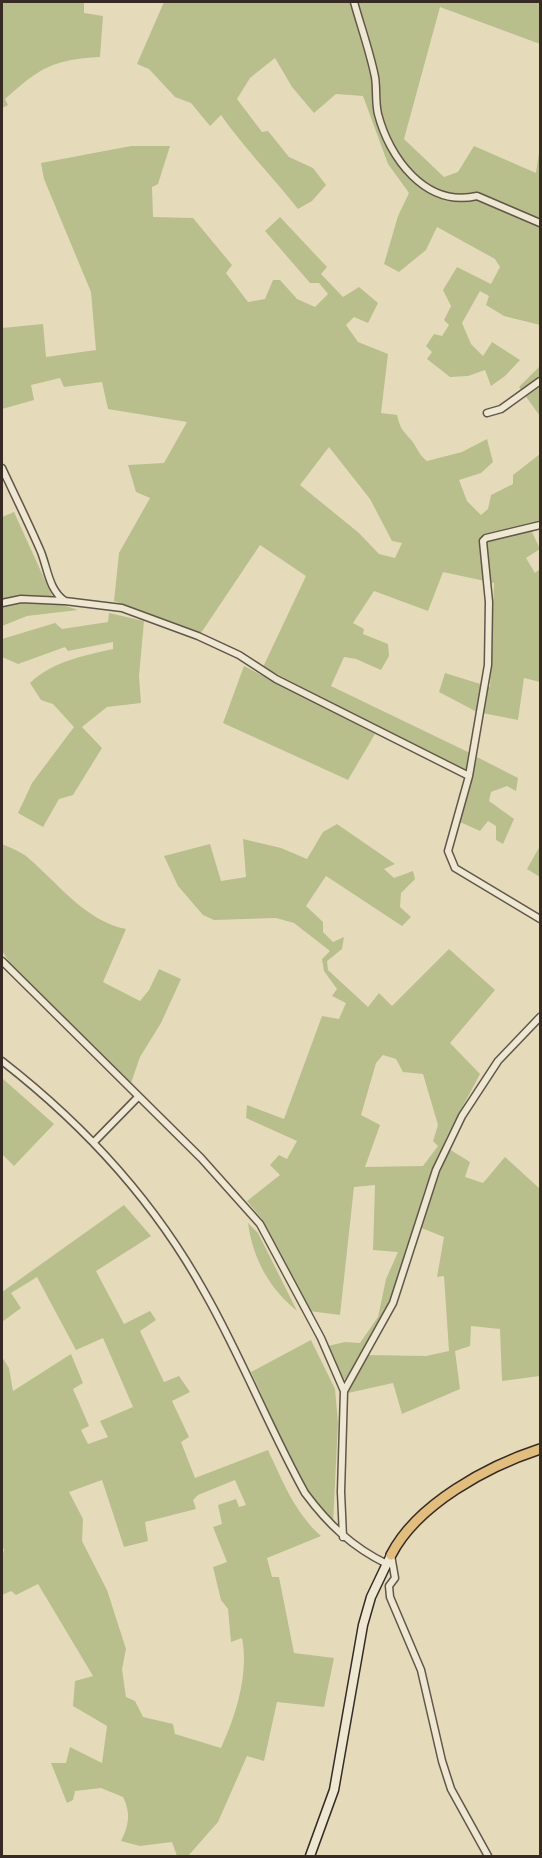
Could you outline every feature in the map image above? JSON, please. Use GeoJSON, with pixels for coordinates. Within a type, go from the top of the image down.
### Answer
{"type":"FeatureCollection","features":[{"type":"Feature","properties":{"kind":"main road"},"geometry":{"type":"LineString","coordinates":[[310,1857],[334,1790],[363,1626],[371,1597],[389,1560],[406,1533],[463,1484],[492,1468],[540,1449]]}},
{"type":"Feature","properties":{"kind":"street"},"geometry":{"type":"LineString","coordinates":[[354,2],[374,72],[375,97],[384,134],[406,172],[430,189],[446,195],[469,198],[477,196],[540,223]]}},
{"type":"Feature","properties":{"kind":"street"},"geometry":{"type":"LineString","coordinates":[[487,414],[501,409],[540,381]]}},
{"type":"Feature","properties":{"kind":"street"},"geometry":{"type":"LineString","coordinates":[[2,468],[42,555],[48,578],[58,596],[65,601]]}},
{"type":"Feature","properties":{"kind":"street"},"geometry":{"type":"LineString","coordinates":[[540,525],[486,538],[483,541],[490,633],[482,711],[469,776],[448,851],[455,868],[540,919]]}},
{"type":"Feature","properties":{"kind":"street"},"geometry":{"type":"LineString","coordinates":[[2,603],[21,600],[65,601],[122,608],[198,636],[239,655],[276,679],[469,776]]}},
{"type":"Feature","properties":{"kind":"street"},"geometry":{"type":"LineString","coordinates":[[2,961],[194,1151],[254,1215],[321,1338],[344,1391],[341,1492],[343,1537]]}},
{"type":"Feature","properties":{"kind":"street"},"geometry":{"type":"LineString","coordinates":[[344,1391],[393,1303],[422,1209],[443,1154],[458,1125],[498,1061],[540,1017]]}},
{"type":"Feature","properties":{"kind":"street"},"geometry":{"type":"LineString","coordinates":[[2,1061],[54,1103],[94,1142],[151,1213],[205,1292],[294,1473],[320,1514],[343,1537],[389,1560],[395,1578],[389,1586],[390,1597],[421,1670],[442,1761],[451,1789],[488,1857]]}},
{"type":"Feature","properties":{"kind":"street"},"geometry":{"type":"LineString","coordinates":[[94,1142],[138,1097]]}},
{"type":"Feature","properties":{"kind":"green space"},"geometry":{"type":"Polygon","coordinates":[[[2,2],[84,2],[84,13],[103,16],[100,57],[70,60],[38,72],[5,99],[8,105],[2,108],[2,2]]]}},
{"type":"Feature","properties":{"kind":"green space"},"geometry":{"type":"Polygon","coordinates":[[[164,2],[540,2],[540,44],[440,7],[404,139],[444,177],[458,172],[474,146],[536,173],[540,146],[540,325],[504,316],[486,305],[489,296],[480,291],[462,323],[471,344],[483,356],[492,342],[520,360],[505,376],[491,386],[485,370],[468,376],[450,377],[427,359],[432,352],[426,346],[434,334],[442,336],[449,325],[444,320],[451,306],[443,290],[457,267],[491,284],[500,267],[495,259],[437,227],[426,250],[399,272],[384,264],[398,216],[409,193],[388,164],[363,96],[336,94],[314,113],[292,87],[275,58],[250,78],[237,99],[262,132],[268,131],[289,157],[313,168],[326,185],[312,201],[298,209],[221,115],[210,126],[191,103],[175,97],[149,69],[137,64],[164,2]]]}},
{"type":"Feature","properties":{"kind":"green space"},"geometry":{"type":"Polygon","coordinates":[[[131,146],[170,146],[158,184],[152,187],[153,217],[193,218],[232,265],[226,273],[248,302],[265,299],[273,280],[280,280],[297,299],[315,307],[328,294],[319,283],[310,283],[265,231],[280,217],[327,267],[321,274],[343,297],[359,287],[378,303],[368,323],[354,317],[346,325],[358,342],[388,354],[381,413],[397,415],[403,430],[427,461],[462,452],[487,439],[493,462],[481,473],[459,480],[467,501],[481,515],[488,509],[491,495],[513,484],[513,475],[540,454],[540,528],[532,532],[540,549],[526,558],[535,573],[540,569],[540,682],[524,678],[518,720],[477,712],[439,692],[445,673],[490,687],[494,583],[443,572],[428,611],[374,591],[353,623],[364,629],[363,634],[388,644],[389,656],[381,670],[356,659],[344,657],[331,686],[470,753],[465,771],[263,667],[306,576],[260,545],[201,633],[114,601],[119,553],[150,498],[136,492],[128,465],[164,463],[187,422],[108,409],[102,382],[64,387],[60,378],[31,385],[34,400],[2,409],[2,328],[43,324],[46,357],[96,350],[91,292],[44,179],[41,163],[131,146]],[[329,447],[300,485],[359,533],[379,554],[395,558],[402,543],[392,541],[370,499],[329,447]]]}},
{"type":"Feature","properties":{"kind":"green space"},"geometry":{"type":"Polygon","coordinates":[[[540,366],[540,416],[519,387],[540,366]]]}},
{"type":"Feature","properties":{"kind":"green space"},"geometry":{"type":"Polygon","coordinates":[[[14,512],[53,598],[60,604],[78,610],[27,616],[2,626],[2,517],[14,512]]]}},
{"type":"Feature","properties":{"kind":"green space"},"geometry":{"type":"Polygon","coordinates":[[[109,613],[144,621],[139,676],[141,703],[107,707],[82,727],[102,748],[73,795],[59,799],[43,827],[18,813],[32,783],[74,727],[53,704],[41,700],[30,683],[58,664],[113,649],[113,642],[68,651],[65,647],[18,664],[2,657],[2,639],[55,623],[62,629],[108,622],[109,613]]]}},
{"type":"Feature","properties":{"kind":"green space"},"geometry":{"type":"Polygon","coordinates":[[[244,666],[375,734],[348,780],[223,723],[244,666]]]}},
{"type":"Feature","properties":{"kind":"green space"},"geometry":{"type":"Polygon","coordinates":[[[477,757],[518,778],[516,791],[507,786],[491,792],[489,801],[514,819],[503,844],[496,840],[496,826],[488,821],[480,831],[460,822],[468,781],[477,757]]]}},
{"type":"Feature","properties":{"kind":"green space"},"geometry":{"type":"Polygon","coordinates":[[[337,824],[395,864],[384,869],[394,878],[413,871],[415,879],[401,893],[400,907],[411,917],[402,926],[326,876],[306,906],[323,922],[323,932],[333,942],[344,937],[342,949],[327,961],[328,970],[368,1007],[379,993],[392,1006],[449,949],[495,990],[450,1043],[480,1074],[447,1136],[424,1192],[402,1271],[387,1309],[350,1374],[343,1381],[328,1346],[345,1342],[360,1343],[378,1317],[386,1279],[398,1252],[373,1250],[375,1185],[354,1187],[340,1315],[309,1311],[262,1219],[247,1201],[280,1175],[270,1165],[279,1155],[287,1159],[297,1141],[246,1118],[247,1105],[284,1119],[322,1016],[339,1019],[346,1003],[332,996],[337,989],[324,971],[322,959],[330,951],[294,923],[276,918],[214,920],[203,915],[178,886],[164,856],[210,844],[221,881],[246,877],[243,839],[281,848],[307,859],[323,832],[337,824]],[[383,1055],[376,1063],[361,1115],[380,1125],[365,1167],[423,1166],[438,1146],[433,1141],[438,1125],[423,1074],[403,1072],[396,1059],[383,1055]]]}},
{"type":"Feature","properties":{"kind":"green space"},"geometry":{"type":"Polygon","coordinates":[[[2,844],[26,856],[72,899],[97,918],[126,929],[103,982],[140,1001],[149,990],[159,969],[181,979],[161,1023],[140,1057],[131,1083],[12,966],[2,951],[2,844]]]}},
{"type":"Feature","properties":{"kind":"green space"},"geometry":{"type":"Polygon","coordinates":[[[540,846],[540,877],[527,869],[540,846]]]}},
{"type":"Feature","properties":{"kind":"green space"},"geometry":{"type":"Polygon","coordinates":[[[2,1078],[54,1124],[14,1166],[2,1154],[2,1078]]]}},
{"type":"Feature","properties":{"kind":"green space"},"geometry":{"type":"Polygon","coordinates":[[[449,1149],[470,1162],[465,1177],[483,1183],[505,1157],[539,1188],[540,1186],[540,1376],[502,1381],[500,1329],[471,1326],[470,1346],[455,1351],[460,1389],[402,1414],[393,1383],[348,1393],[367,1355],[426,1356],[449,1351],[444,1276],[437,1277],[444,1237],[419,1227],[449,1149]]]}},
{"type":"Feature","properties":{"kind":"green space"},"geometry":{"type":"Polygon","coordinates":[[[124,1205],[151,1236],[96,1271],[124,1324],[150,1311],[156,1320],[140,1331],[164,1382],[179,1376],[190,1392],[172,1401],[189,1437],[181,1442],[195,1478],[268,1450],[296,1507],[321,1536],[267,1558],[272,1577],[279,1577],[294,1653],[334,1658],[324,1707],[277,1702],[264,1761],[247,1756],[218,1822],[188,1856],[177,1856],[172,1842],[140,1846],[121,1841],[128,1819],[123,1797],[101,1788],[75,1791],[73,1800],[67,1803],[51,1763],[66,1763],[70,1747],[102,1763],[107,1726],[73,1706],[75,1681],[93,1676],[38,1584],[16,1595],[11,1591],[2,1595],[4,1550],[2,1546],[2,1357],[9,1368],[13,1391],[71,1354],[83,1383],[73,1389],[89,1426],[81,1430],[88,1444],[108,1437],[100,1421],[133,1407],[103,1338],[76,1350],[37,1277],[11,1293],[21,1308],[2,1322],[2,1292],[124,1205]],[[102,1480],[69,1492],[83,1519],[82,1541],[107,1590],[126,1649],[122,1669],[126,1697],[135,1701],[143,1717],[173,1724],[175,1734],[221,1748],[240,1694],[244,1652],[242,1638],[231,1642],[228,1609],[221,1600],[213,1567],[227,1562],[213,1527],[222,1524],[218,1505],[236,1499],[239,1507],[246,1505],[235,1480],[198,1495],[193,1500],[196,1509],[145,1522],[148,1541],[124,1547],[102,1480]]]}},
{"type":"Feature","properties":{"kind":"green space"},"geometry":{"type":"Polygon","coordinates":[[[248,1223],[258,1233],[297,1311],[278,1293],[264,1272],[254,1249],[248,1223]]]}},
{"type":"Feature","properties":{"kind":"green space"},"geometry":{"type":"Polygon","coordinates":[[[311,1340],[335,1389],[338,1423],[333,1524],[297,1470],[251,1372],[311,1340]]]}}]}
